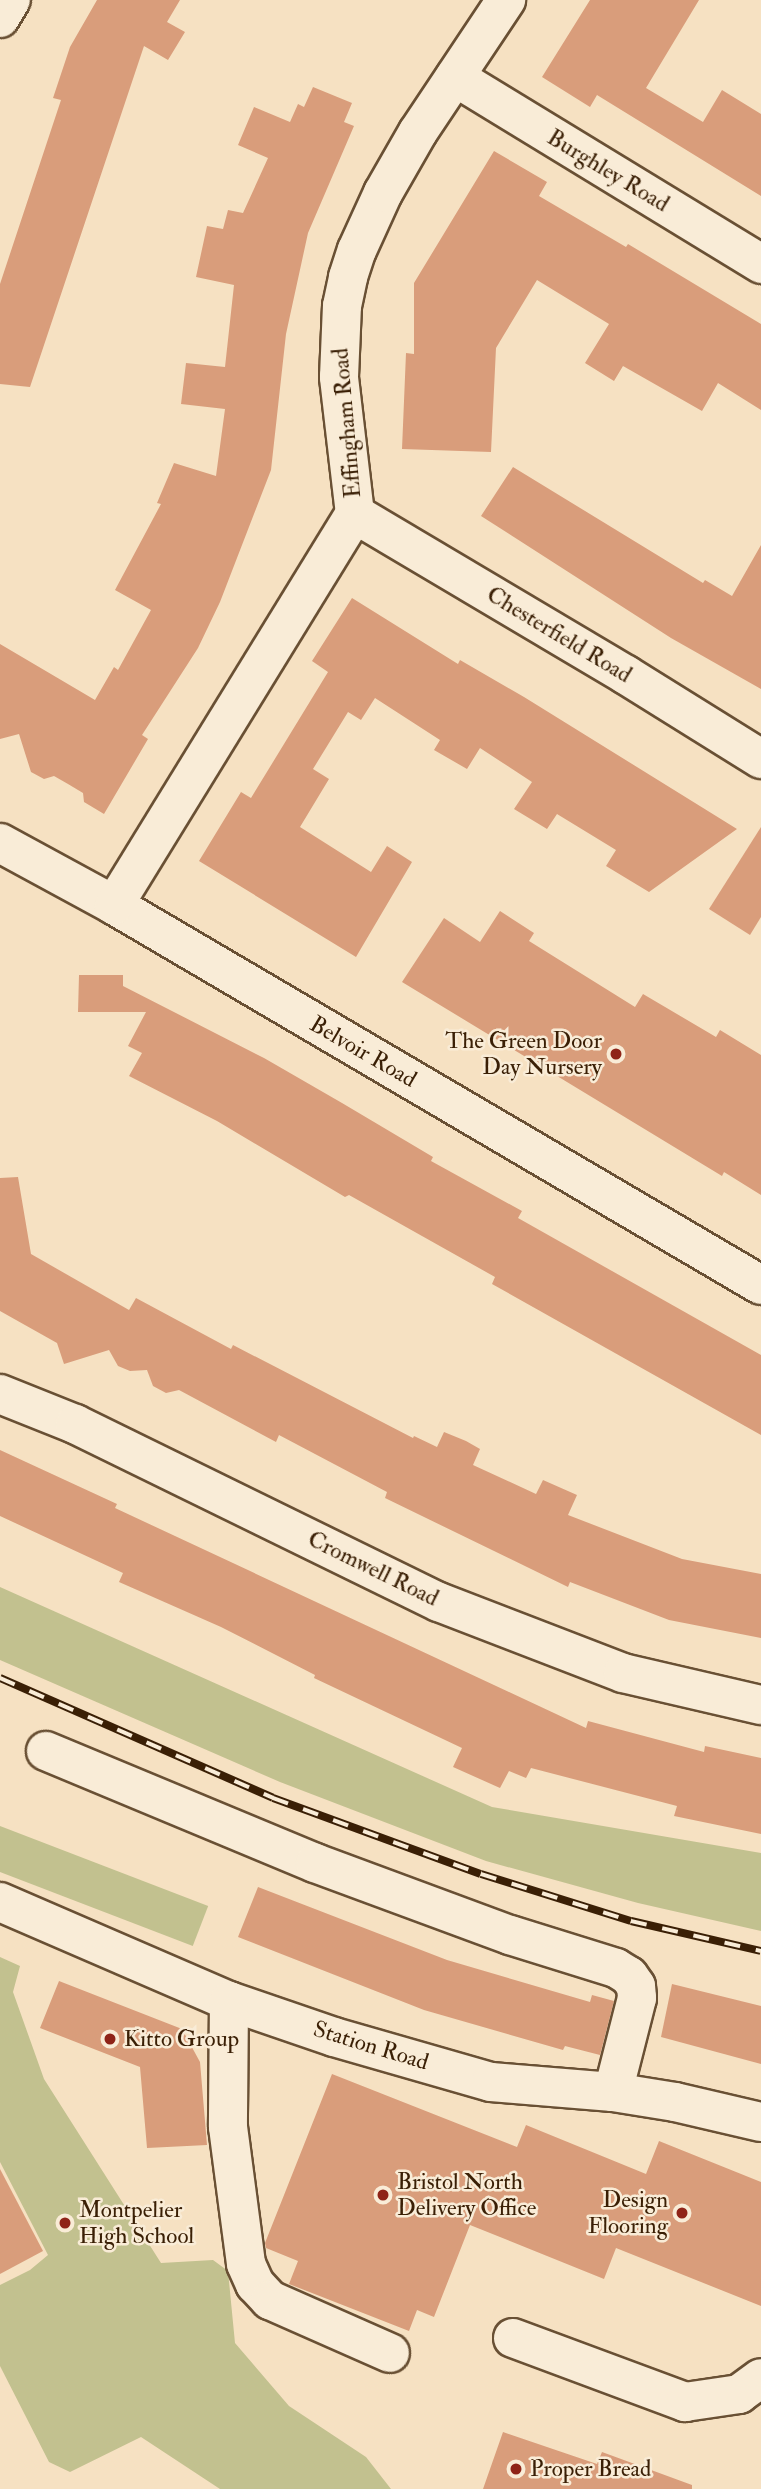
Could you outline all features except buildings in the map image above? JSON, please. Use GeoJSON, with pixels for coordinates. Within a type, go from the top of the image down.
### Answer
{"type":"FeatureCollection","features":[{"type":"Feature","properties":{"kind":"street"},"geometry":{"type":"LineString","coordinates":[[0,18],[11,0]]}},
{"type":"Feature","properties":{"kind":"street","name":"Effingham Road"},"geometry":{"type":"LineString","coordinates":[[114,905],[355,514],[339,377],[342,306],[348,277],[383,193],[418,132],[506,0]]}},
{"type":"Feature","properties":{"kind":"street","name":"Burghley Road"},"geometry":{"type":"LineString","coordinates":[[455,77],[761,264]]}},
{"type":"Feature","properties":{"kind":"street","name":"Chesterfield Road"},"geometry":{"type":"LineString","coordinates":[[355,514],[626,675],[761,759]]}},
{"type":"Feature","properties":{"kind":"street","name":"Belvoir Road"},"geometry":{"type":"LineString","coordinates":[[0,843],[114,905],[761,1285]]}},
{"type":"Feature","properties":{"kind":"street","name":"Cromwell Road"},"geometry":{"type":"LineString","coordinates":[[0,1394],[75,1424],[439,1602],[623,1673],[761,1705]]}},
{"type":"Feature","properties":{"kind":"street"},"geometry":{"type":"LineString","coordinates":[[46,1751],[253,1839],[411,1900],[616,1968],[629,1976],[636,1986],[637,1998],[613,2092]]}},
{"type":"Feature","properties":{"kind":"street","name":"Station Road"},"geometry":{"type":"LineString","coordinates":[[0,1902],[229,2001],[334,2037],[491,2082],[613,2092],[675,2102],[761,2122]]}},
{"type":"Feature","properties":{"kind":"street"},"geometry":{"type":"LineString","coordinates":[[229,2001],[228,2127],[246,2264],[255,2284],[270,2300],[390,2353]]}},
{"type":"Feature","properties":{"kind":"street"},"geometry":{"type":"LineString","coordinates":[[513,2338],[685,2402],[739,2394],[761,2378]]}},
{"type":"Feature","properties":{"kind":"shaded area"},"geometry":{"type":"Polygon","coordinates":[[[0,1587],[492,1807],[761,1853],[761,1931],[638,1903],[486,1861],[280,1782],[0,1660],[0,1587]]]}},
{"type":"Feature","properties":{"kind":"shaded area"},"geometry":{"type":"Polygon","coordinates":[[[0,1826],[208,1906],[193,1946],[0,1872],[0,1826]]]}},
{"type":"Feature","properties":{"kind":"shaded area","name":"Montpelier High School"},"geometry":{"type":"Polygon","coordinates":[[[0,1957],[20,1966],[13,1992],[44,2079],[161,2263],[213,2260],[228,2271],[235,2343],[289,2406],[366,2457],[391,2489],[220,2489],[141,2437],[70,2472],[49,2462],[0,2366],[0,2285],[30,2270],[48,2255],[0,2162],[0,1957]]]}},
{"type":"Feature","properties":{"kind":"railway"},"geometry":{"type":"LineString","coordinates":[[0,1678],[273,1798],[481,1874],[631,1921],[761,1951]]}},
{"type":"Feature","properties":{"kind":"place","name":"The Green Door Day Nursery"},"geometry":{"type":"Point","coordinates":[616,1054]}},
{"type":"Feature","properties":{"kind":"place","name":"Kitto Group"},"geometry":{"type":"Point","coordinates":[110,2039]}},
{"type":"Feature","properties":{"kind":"place","name":"Bristol North Delivery Office"},"geometry":{"type":"Point","coordinates":[383,2195]}},
{"type":"Feature","properties":{"kind":"place","name":"Design Flooring"},"geometry":{"type":"Point","coordinates":[682,2213]}},
{"type":"Feature","properties":{"kind":"place","name":"Montpelier High School"},"geometry":{"type":"Point","coordinates":[65,2223]}},
{"type":"Feature","properties":{"kind":"place","name":"Proper Bread"},"geometry":{"type":"Point","coordinates":[516,2469]}}]}
